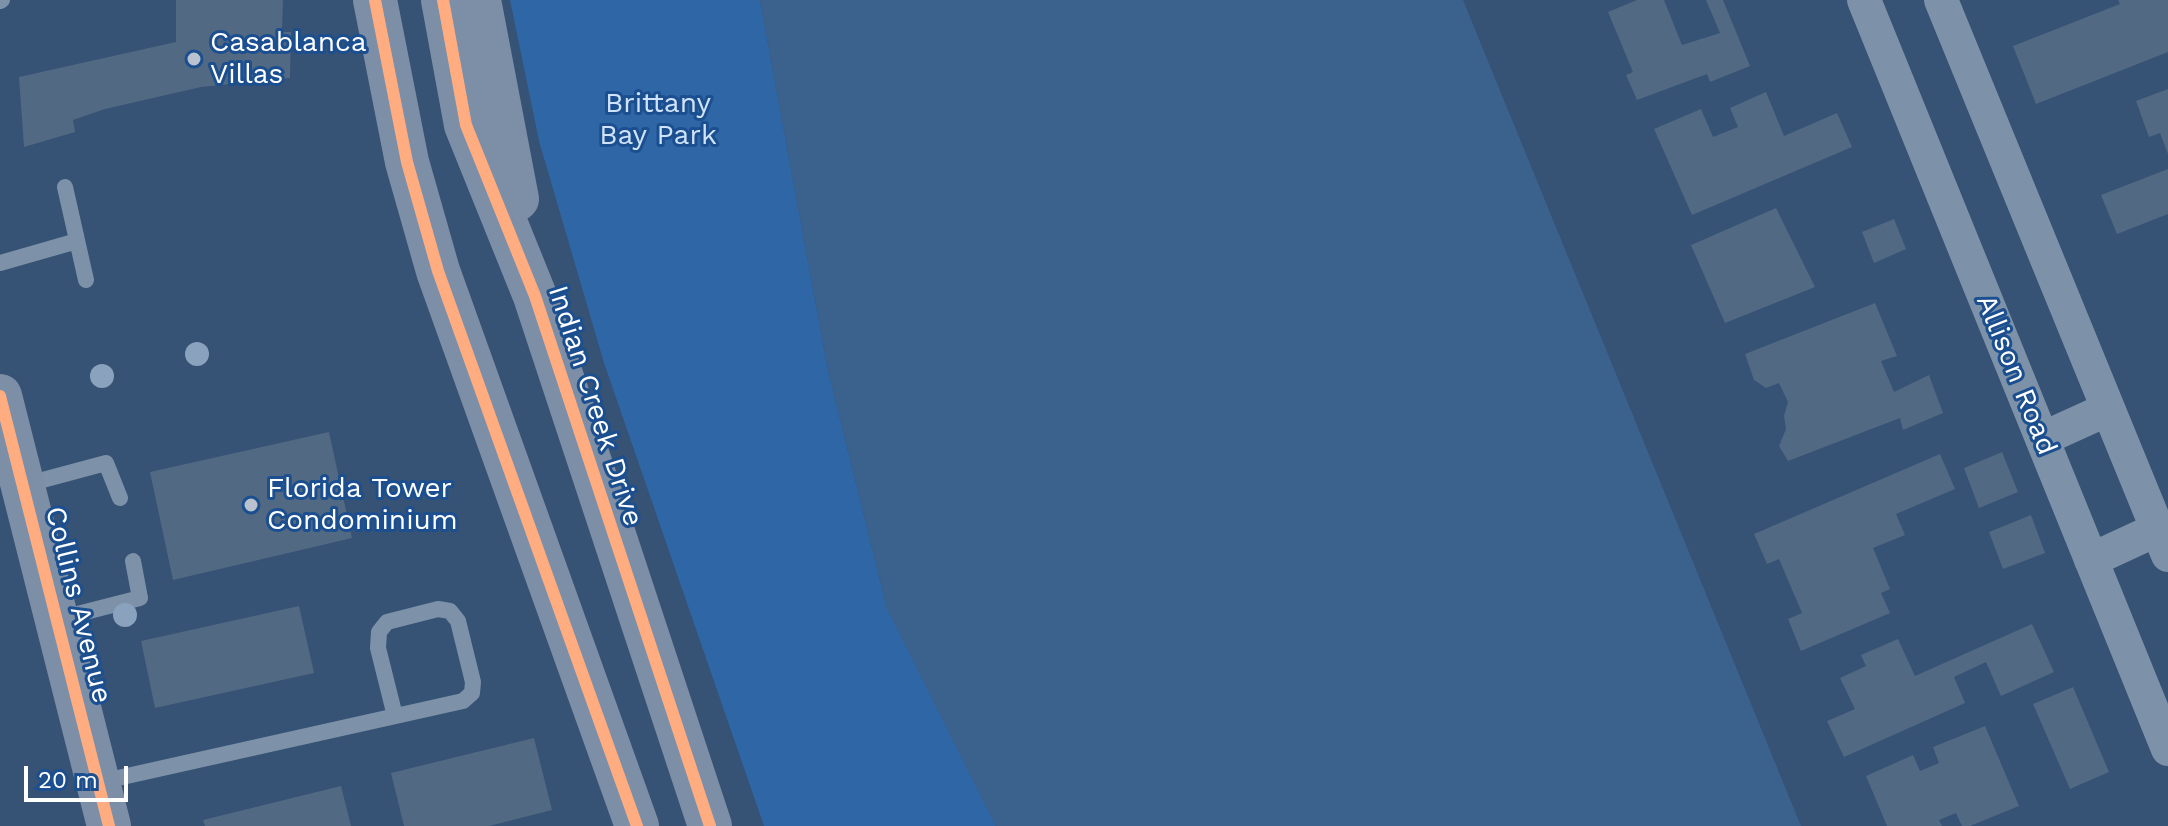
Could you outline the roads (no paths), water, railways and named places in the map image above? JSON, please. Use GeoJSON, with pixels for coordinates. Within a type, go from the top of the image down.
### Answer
{"type":"FeatureCollection","features":[{"type":"Feature","properties":{"kind":"main road"},"geometry":{"type":"LineString","coordinates":[[375,0],[407,162],[438,271],[637,826]]}},
{"type":"Feature","properties":{"kind":"main road","name":"Indian Creek Drive"},"geometry":{"type":"LineString","coordinates":[[443,0],[466,125],[535,296],[657,676],[710,826]]}},
{"type":"Feature","properties":{"kind":"main road","name":"Indian Creek Drive"},"geometry":{"type":"LineString","coordinates":[[479,0],[535,296]]}},
{"type":"Feature","properties":{"kind":"main road","name":"Collins Avenue"},"geometry":{"type":"LineString","coordinates":[[0,396],[109,826]]}},
{"type":"Feature","properties":{"kind":"street","name":"Allison Road"},"geometry":{"type":"LineString","coordinates":[[1864,0],[2168,749]]}},
{"type":"Feature","properties":{"kind":"street"},"geometry":{"type":"LineString","coordinates":[[1941,0],[2163,542],[2091,560]]}},
{"type":"Feature","properties":{"kind":"street"},"geometry":{"type":"LineString","coordinates":[[2042,439],[2108,409]]}},
{"type":"Feature","properties":{"kind":"lane"},"geometry":{"type":"LineString","coordinates":[[65,187],[86,280]]}},
{"type":"Feature","properties":{"kind":"lane"},"geometry":{"type":"LineString","coordinates":[[0,263],[77,241]]}},
{"type":"Feature","properties":{"kind":"lane"},"geometry":{"type":"LineString","coordinates":[[23,486],[106,463],[120,498]]}},
{"type":"Feature","properties":{"kind":"lane"},"geometry":{"type":"LineString","coordinates":[[56,620],[140,598],[133,561]]}},
{"type":"Feature","properties":{"kind":"lane"},"geometry":{"type":"LineString","coordinates":[[98,782],[463,701],[472,693],[473,682],[458,621],[450,611],[438,609],[387,622],[379,632],[378,648],[395,716]]}},
{"type":"Feature","properties":{"kind":"place","name":"Casablanca Villas"},"geometry":{"type":"Point","coordinates":[194,59]}},
{"type":"Feature","properties":{"kind":"place","name":"Florida Tower Condominium"},"geometry":{"type":"Point","coordinates":[251,505]}},
{"type":"Feature","properties":{"kind":"park label","name":"Brittany Bay Park"},"geometry":{"type":"Point","coordinates":[658,120]}}]}
